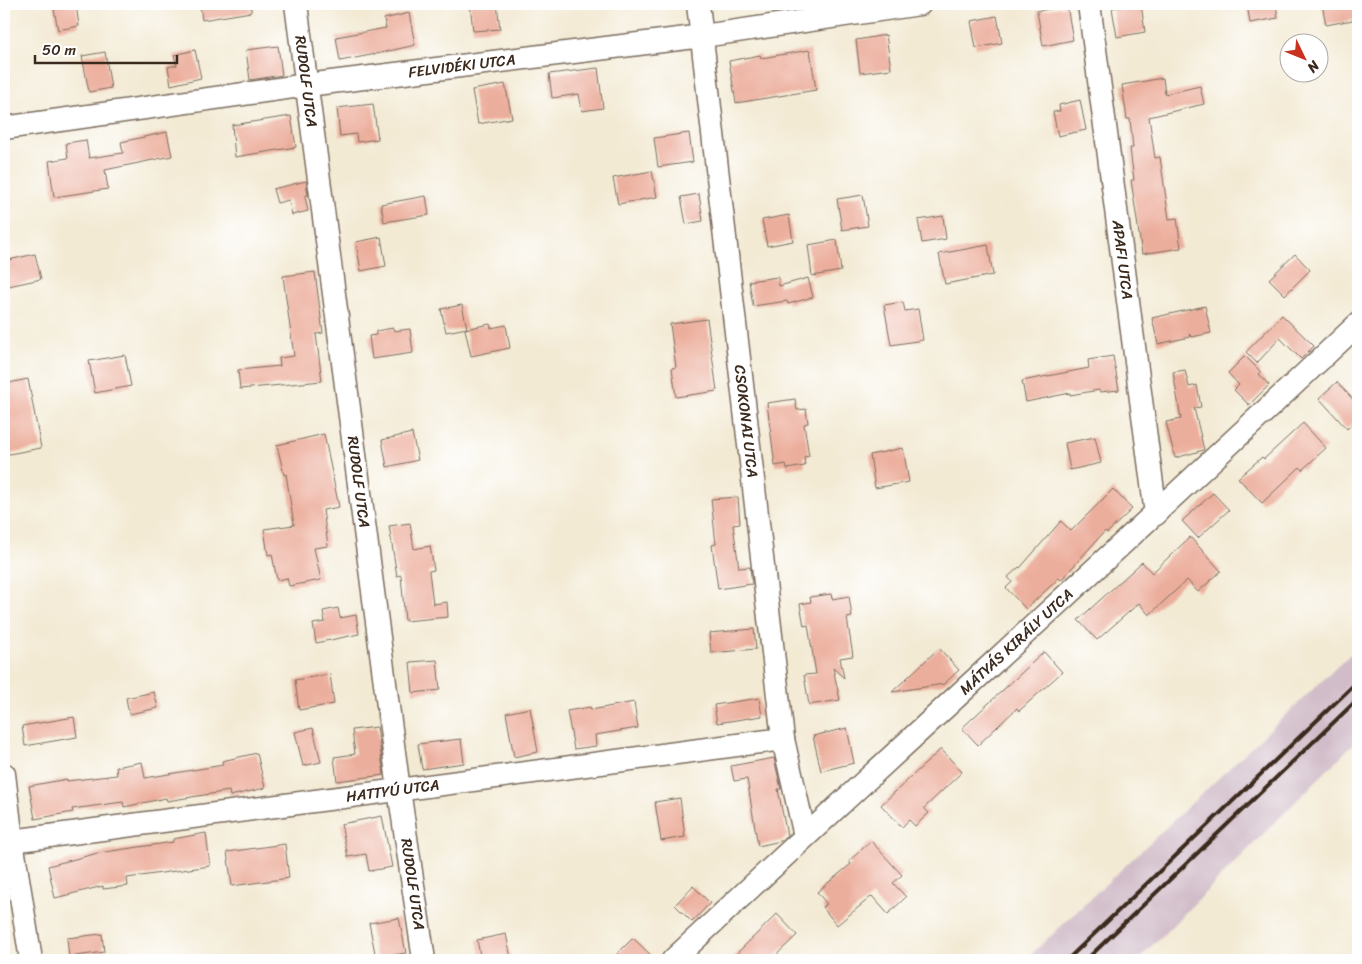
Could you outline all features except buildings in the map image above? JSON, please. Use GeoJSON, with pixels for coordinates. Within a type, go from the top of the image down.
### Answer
{"type":"FeatureCollection","features":[{"type":"Feature","properties":{"kind":"street","name":"RUDOLF UTCA"},"geometry":{"type":"LineString","coordinates":[[296,4],[399,790],[424,960]]}},
{"type":"Feature","properties":{"kind":"street","name":"CSOKONAI UTCA"},"geometry":{"type":"LineString","coordinates":[[698,4],[783,739],[805,836]]}},
{"type":"Feature","properties":{"kind":"street","name":"FELVIDÉKI UTCA"},"geometry":{"type":"LineString","coordinates":[[4,128],[307,85],[703,36],[920,4]]}},
{"type":"Feature","properties":{"kind":"street","name":"APAFI UTCA"},"geometry":{"type":"LineString","coordinates":[[1089,4],[1156,514]]}},
{"type":"Feature","properties":{"kind":"street","name":"MÁTYÁS KIRÁLY UTCA"},"geometry":{"type":"LineString","coordinates":[[673,960],[805,836],[1156,514],[1358,324]]}},
{"type":"Feature","properties":{"kind":"street","name":"HATTYÚ UTCA"},"geometry":{"type":"LineString","coordinates":[[8,842],[783,739]]}},
{"type":"Feature","properties":{"kind":"street"},"geometry":{"type":"LineString","coordinates":[[4,774],[8,842],[31,960]]}},
{"type":"Feature","properties":{"kind":"shaded area"},"geometry":{"type":"Polygon","coordinates":[[[1358,647],[1358,739],[1138,960],[1025,960],[1358,647]]]}},
{"type":"Feature","properties":{"kind":"railway"},"geometry":{"type":"LineString","coordinates":[[1067,960],[1358,681]]}},
{"type":"Feature","properties":{"kind":"railway"},"geometry":{"type":"LineString","coordinates":[[1086,960],[1358,699]]}}]}
